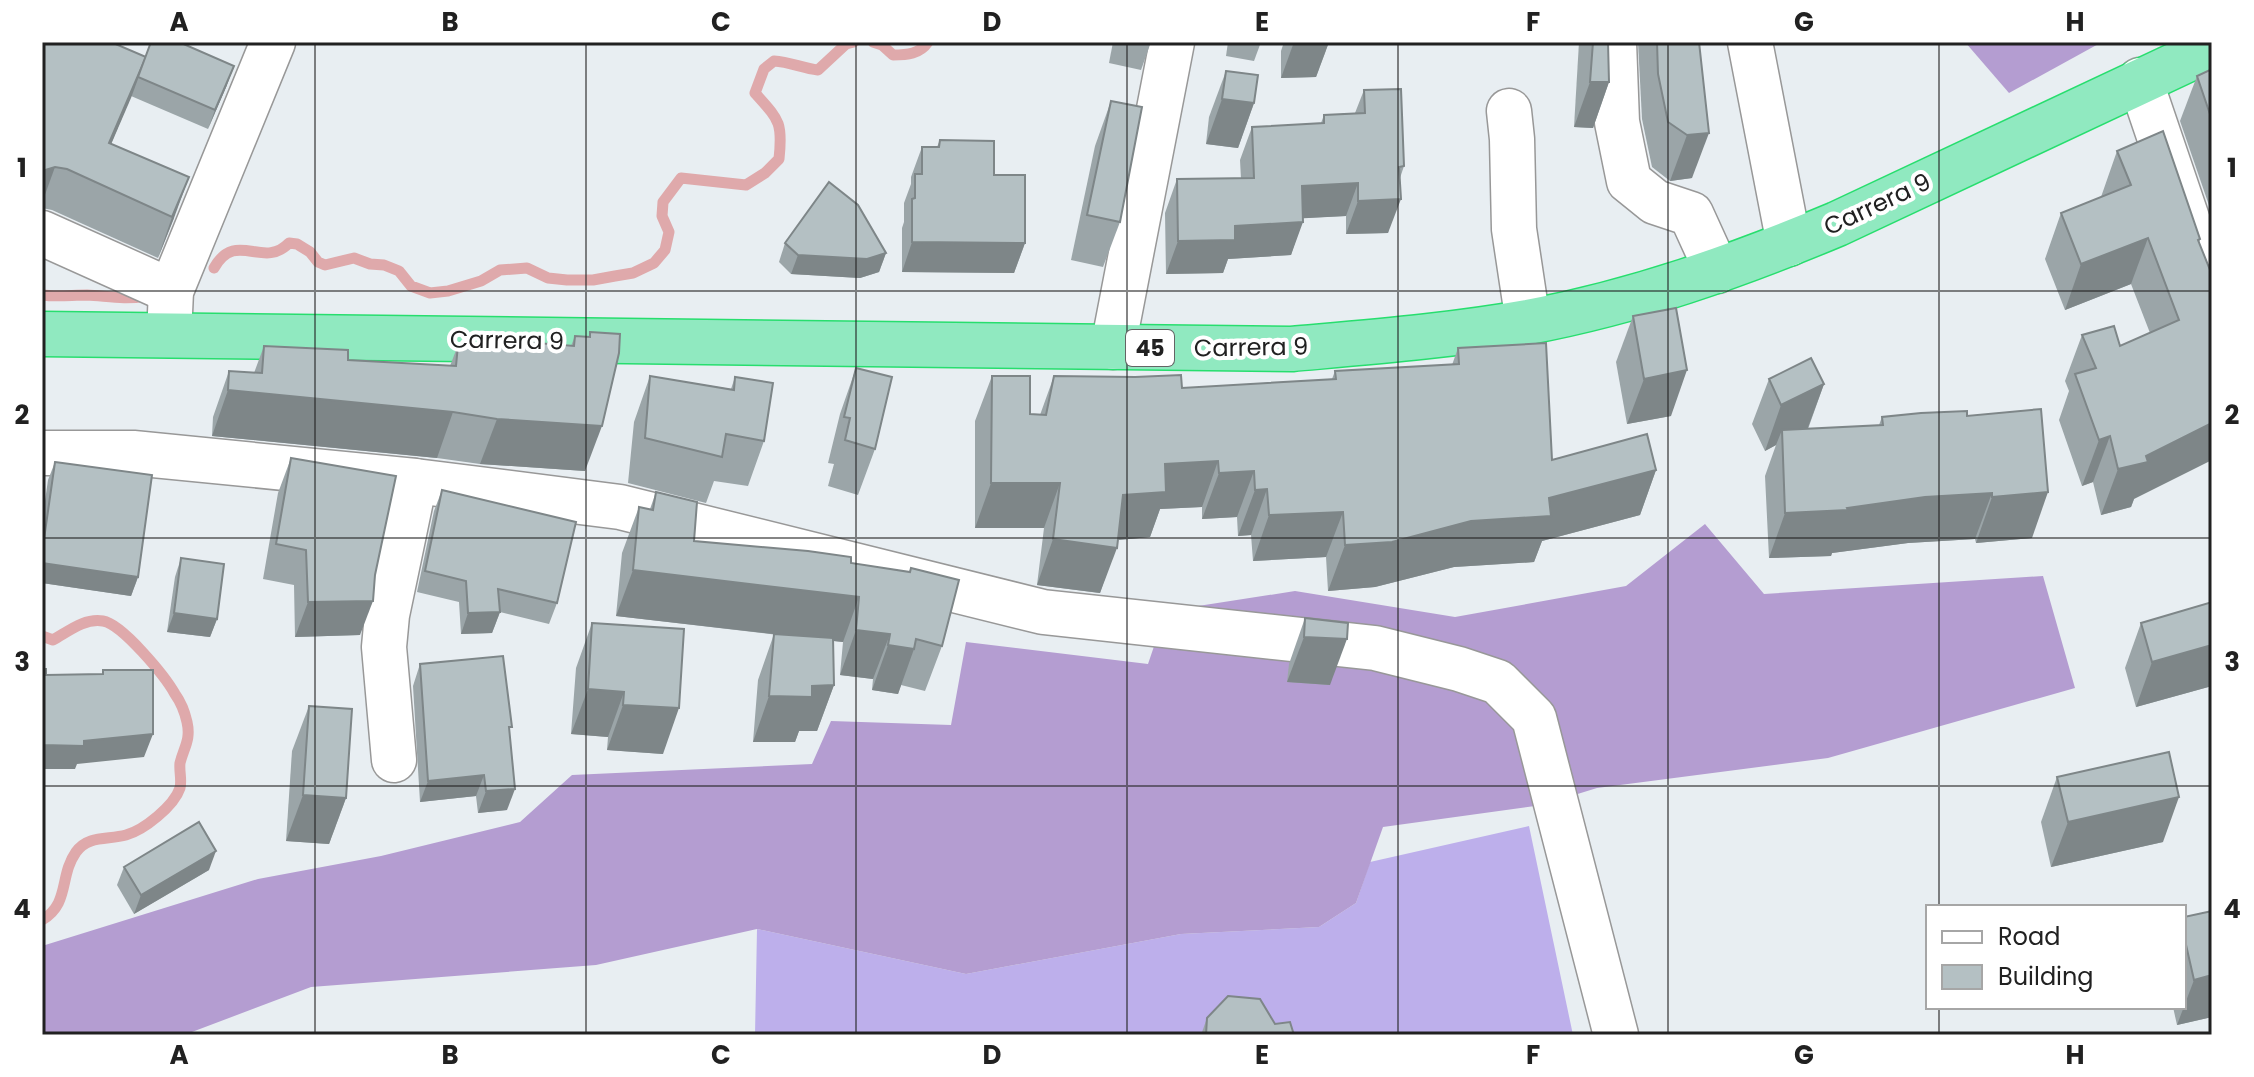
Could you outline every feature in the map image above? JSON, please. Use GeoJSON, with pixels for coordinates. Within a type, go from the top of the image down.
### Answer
{"type":"FeatureCollection","features":[{"type":"Feature","properties":{"kind":"highway","name":"Carrera 9"},"geometry":{"type":"LineString","coordinates":[[42,334],[1292,349],[1448,334],[1528,322],[1642,295],[1789,244],[1837,224],[2204,47]]}},
{"type":"Feature","properties":{"kind":"street"},"geometry":{"type":"LineString","coordinates":[[169,335],[171,291],[273,42]]}},
{"type":"Feature","properties":{"kind":"street"},"geometry":{"type":"LineString","coordinates":[[1113,347],[1172,42]]}},
{"type":"Feature","properties":{"kind":"street"},"geometry":{"type":"LineString","coordinates":[[1614,42],[1617,122],[1629,181],[1655,202],[1691,214],[1717,271]]}},
{"type":"Feature","properties":{"kind":"street"},"geometry":{"type":"LineString","coordinates":[[1750,42],[1789,244]]}},
{"type":"Feature","properties":{"kind":"street"},"geometry":{"type":"LineString","coordinates":[[2140,80],[2212,292]]}},
{"type":"Feature","properties":{"kind":"street"},"geometry":{"type":"LineString","coordinates":[[1509,111],[1514,229],[1528,322]]}},
{"type":"Feature","properties":{"kind":"street"},"geometry":{"type":"LineString","coordinates":[[42,233],[171,291]]}},
{"type":"Feature","properties":{"kind":"street"},"geometry":{"type":"LineString","coordinates":[[42,453],[133,453],[415,481],[620,507],[1043,612],[1375,648],[1498,682],[1534,718],[1614,1029]]}},
{"type":"Feature","properties":{"kind":"street"},"geometry":{"type":"LineString","coordinates":[[394,760],[384,647],[387,615],[415,481]]}},
{"type":"Feature","properties":{"kind":"shaded area"},"geometry":{"type":"Polygon","coordinates":[[[1965,42],[2102,42],[2009,93],[1965,42]]]}},
{"type":"Feature","properties":{"kind":"shaded area"},"geometry":{"type":"Polygon","coordinates":[[[1705,524],[1764,594],[2043,576],[2075,688],[1828,758],[1597,788],[1542,805],[1383,827],[1356,903],[1319,927],[1181,934],[966,974],[757,929],[596,965],[311,987],[184,1035],[42,1035],[42,946],[258,879],[381,856],[520,822],[572,775],[812,764],[831,721],[951,725],[966,642],[1148,664],[1166,611],[1295,591],[1455,617],[1626,586],[1705,524]]]}},
{"type":"Feature","properties":{"kind":"shaded area"},"geometry":{"type":"Polygon","coordinates":[[[1529,826],[1573,1035],[755,1035],[757,929],[966,974],[1181,934],[1319,927],[1356,903],[1370,862],[1529,826]]]}},
{"type":"Feature","properties":{"kind":"building"},"geometry":{"type":"Polygon","coordinates":[[[43,42],[111,42],[146,57],[109,143],[189,177],[172,217],[67,169],[55,167],[42,171],[43,42]]]}},
{"type":"Feature","properties":{"kind":"building"},"geometry":{"type":"Polygon","coordinates":[[[151,42],[179,42],[234,66],[215,110],[138,77],[151,42]]]}},
{"type":"Feature","properties":{"kind":"building"},"geometry":{"type":"Polygon","coordinates":[[[1593,42],[1608,42],[1609,82],[1590,82],[1593,42]]]}},
{"type":"Feature","properties":{"kind":"building"},"geometry":{"type":"Polygon","coordinates":[[[1657,42],[1699,42],[1709,133],[1687,135],[1668,122],[1658,74],[1657,42]]]}},
{"type":"Feature","properties":{"kind":"building"},"geometry":{"type":"Polygon","coordinates":[[[2212,69],[2212,120],[2197,76],[2212,69]]]}},
{"type":"Feature","properties":{"kind":"building"},"geometry":{"type":"Polygon","coordinates":[[[1226,71],[1258,75],[1254,103],[1222,99],[1226,71]]]}},
{"type":"Feature","properties":{"kind":"building"},"geometry":{"type":"Polygon","coordinates":[[[1401,89],[1404,166],[1399,167],[1401,199],[1358,201],[1358,183],[1302,186],[1303,222],[1235,226],[1235,240],[1178,241],[1177,179],[1254,178],[1252,127],[1324,123],[1324,115],[1365,113],[1364,90],[1401,89]]]}},
{"type":"Feature","properties":{"kind":"building"},"geometry":{"type":"Polygon","coordinates":[[[1111,101],[1142,107],[1120,222],[1087,215],[1111,101]]]}},
{"type":"Feature","properties":{"kind":"building"},"geometry":{"type":"Polygon","coordinates":[[[2163,131],[2212,275],[2212,423],[2146,456],[2148,462],[2118,469],[2110,436],[2099,440],[2075,374],[2096,368],[2082,335],[2114,326],[2120,346],[2179,320],[2148,238],[2081,264],[2061,213],[2131,185],[2117,151],[2163,131]]]}},
{"type":"Feature","properties":{"kind":"building"},"geometry":{"type":"Polygon","coordinates":[[[940,140],[994,141],[994,175],[1025,175],[1025,243],[912,242],[912,199],[915,198],[915,174],[922,174],[922,147],[939,147],[940,140]]]}},
{"type":"Feature","properties":{"kind":"building"},"geometry":{"type":"Polygon","coordinates":[[[829,182],[858,205],[886,253],[867,259],[798,255],[785,243],[829,182]]]}},
{"type":"Feature","properties":{"kind":"building"},"geometry":{"type":"Polygon","coordinates":[[[1676,308],[1687,370],[1644,379],[1633,316],[1676,308]]]}},
{"type":"Feature","properties":{"kind":"building"},"geometry":{"type":"Polygon","coordinates":[[[590,332],[620,334],[619,353],[602,426],[497,419],[228,390],[229,371],[262,373],[264,346],[348,350],[348,360],[456,366],[458,345],[525,347],[525,342],[574,346],[575,336],[590,337],[590,332]]]}},
{"type":"Feature","properties":{"kind":"building"},"geometry":{"type":"Polygon","coordinates":[[[1546,343],[1552,460],[1647,434],[1656,470],[1549,498],[1551,516],[1471,521],[1392,542],[1345,545],[1343,512],[1269,515],[1267,489],[1255,490],[1254,471],[1219,473],[1218,461],[1165,464],[1166,492],[1123,495],[1117,548],[1053,539],[1060,483],[991,483],[992,376],[1030,376],[1030,414],[1046,415],[1054,376],[1181,375],[1182,388],[1336,379],[1335,371],[1459,364],[1458,348],[1546,343]]]}},
{"type":"Feature","properties":{"kind":"building"},"geometry":{"type":"Polygon","coordinates":[[[1811,358],[1824,384],[1781,405],[1769,379],[1811,358]]]}},
{"type":"Feature","properties":{"kind":"building"},"geometry":{"type":"Polygon","coordinates":[[[856,368],[892,377],[875,449],[845,440],[850,418],[844,417],[856,368]]]}},
{"type":"Feature","properties":{"kind":"building"},"geometry":{"type":"Polygon","coordinates":[[[650,376],[734,390],[735,377],[773,383],[764,441],[726,434],[722,457],[645,438],[650,376]]]}},
{"type":"Feature","properties":{"kind":"building"},"geometry":{"type":"Polygon","coordinates":[[[2041,409],[2048,492],[1992,497],[1992,493],[1925,497],[1848,510],[1785,513],[1782,430],[1883,425],[1882,417],[1921,413],[1967,411],[1967,416],[2041,409]]]}},
{"type":"Feature","properties":{"kind":"building"},"geometry":{"type":"Polygon","coordinates":[[[291,458],[396,476],[375,575],[373,601],[308,602],[306,550],[276,544],[291,458]]]}},
{"type":"Feature","properties":{"kind":"building"},"geometry":{"type":"Polygon","coordinates":[[[55,462],[152,475],[138,577],[42,563],[55,462]]]}},
{"type":"Feature","properties":{"kind":"building"},"geometry":{"type":"Polygon","coordinates":[[[442,490],[576,522],[557,603],[498,589],[500,612],[468,613],[466,581],[425,571],[442,490]]]}},
{"type":"Feature","properties":{"kind":"building"},"geometry":{"type":"Polygon","coordinates":[[[656,492],[697,502],[694,541],[851,557],[851,563],[910,572],[911,568],[959,580],[942,646],[916,639],[914,649],[888,645],[890,634],[856,630],[859,597],[633,570],[639,507],[653,510],[656,492]]]}},
{"type":"Feature","properties":{"kind":"building"},"geometry":{"type":"Polygon","coordinates":[[[181,558],[224,564],[217,619],[174,613],[181,558]]]}},
{"type":"Feature","properties":{"kind":"building"},"geometry":{"type":"Polygon","coordinates":[[[2212,602],[2212,645],[2152,662],[2141,623],[2212,602]]]}},
{"type":"Feature","properties":{"kind":"building"},"geometry":{"type":"Polygon","coordinates":[[[1305,618],[1348,623],[1347,639],[1304,637],[1305,618]]]}},
{"type":"Feature","properties":{"kind":"building"},"geometry":{"type":"Polygon","coordinates":[[[592,623],[684,629],[679,708],[623,705],[624,692],[588,689],[592,623]]]}},
{"type":"Feature","properties":{"kind":"building"},"geometry":{"type":"Polygon","coordinates":[[[774,634],[833,638],[834,685],[812,686],[812,697],[769,696],[774,634]]]}},
{"type":"Feature","properties":{"kind":"building"},"geometry":{"type":"Polygon","coordinates":[[[503,656],[512,727],[509,727],[515,789],[486,791],[484,775],[428,781],[420,664],[503,656]]]}},
{"type":"Feature","properties":{"kind":"building"},"geometry":{"type":"Polygon","coordinates":[[[42,669],[46,669],[46,675],[153,670],[153,734],[84,741],[84,746],[42,745],[42,669]]]}},
{"type":"Feature","properties":{"kind":"building"},"geometry":{"type":"Polygon","coordinates":[[[309,706],[352,709],[346,798],[303,795],[309,706]]]}},
{"type":"Feature","properties":{"kind":"building"},"geometry":{"type":"Polygon","coordinates":[[[2169,752],[2179,797],[2068,822],[2057,777],[2169,752]]]}},
{"type":"Feature","properties":{"kind":"building"},"geometry":{"type":"Polygon","coordinates":[[[199,822],[216,851],[141,895],[124,867],[199,822]]]}},
{"type":"Feature","properties":{"kind":"building"},"geometry":{"type":"Polygon","coordinates":[[[2212,911],[2212,975],[2194,980],[2186,945],[2186,917],[2212,911]]]}},
{"type":"Feature","properties":{"kind":"building"},"geometry":{"type":"Polygon","coordinates":[[[1228,996],[1260,999],[1275,1024],[1290,1022],[1294,1035],[1206,1035],[1207,1018],[1228,996]]]}},
{"type":"Feature","properties":{"kind":"waterway"},"geometry":{"type":"LineString","coordinates":[[214,268],[231,251],[269,253],[289,243],[297,244],[325,265],[354,258],[384,265],[399,271],[411,286],[430,293],[481,281],[500,270],[527,268],[548,278],[567,280],[593,280],[633,273],[654,263],[665,250],[669,232],[662,216],[663,202],[681,178],[746,185],[779,159],[778,122],[755,93],[764,69],[774,61],[818,70],[846,44],[854,42]]}},
{"type":"Feature","properties":{"kind":"waterway"},"geometry":{"type":"LineString","coordinates":[[873,42],[893,55],[917,51],[928,42]]}},
{"type":"Feature","properties":{"kind":"waterway"},"geometry":{"type":"LineString","coordinates":[[42,295],[145,296]]}},
{"type":"Feature","properties":{"kind":"waterway"},"geometry":{"type":"LineString","coordinates":[[42,636],[53,640],[89,621],[111,624],[142,652],[170,686],[184,711],[188,734],[180,763],[180,788],[172,802],[158,816],[133,832],[92,840],[81,847],[67,870],[57,906],[42,920]]}}]}
